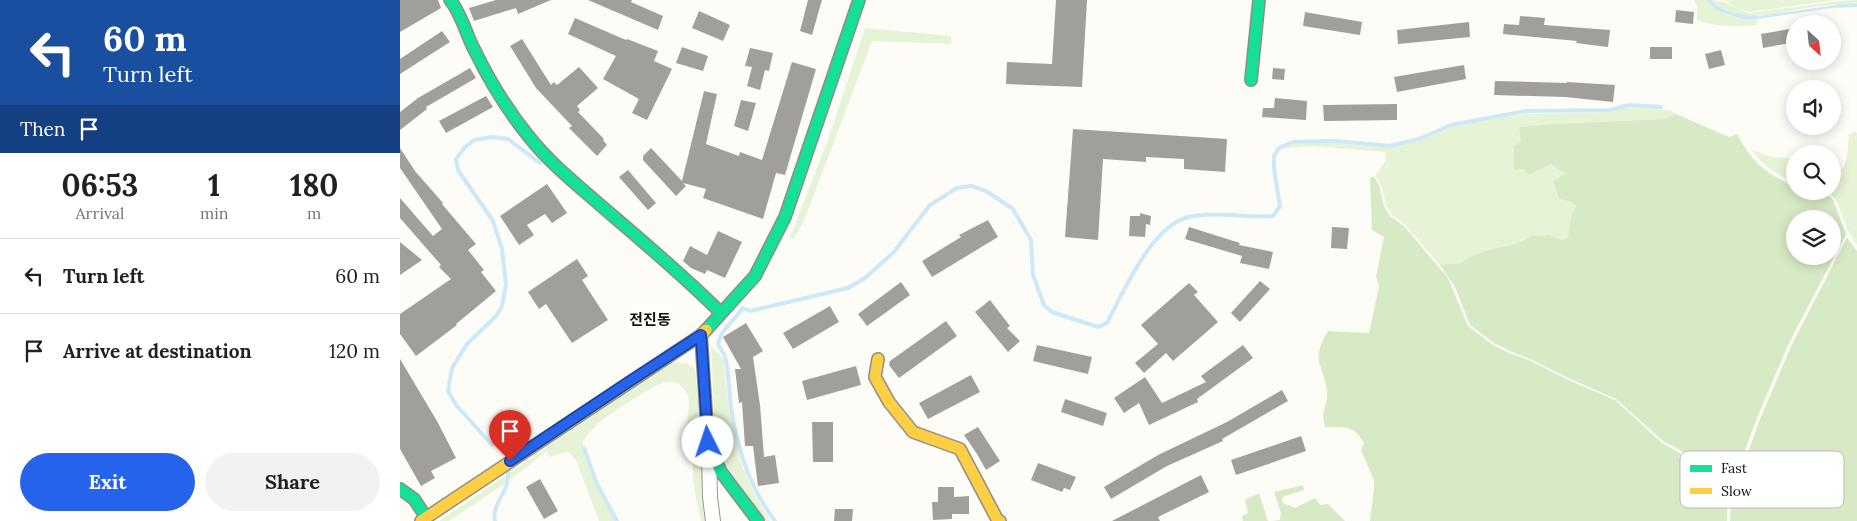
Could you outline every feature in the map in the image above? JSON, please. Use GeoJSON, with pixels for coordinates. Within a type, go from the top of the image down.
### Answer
{"type":"FeatureCollection","features":[{"type":"Feature","properties":{"kind":"street"},"geometry":{"type":"LineString","coordinates":[[450,0],[455,5],[467,36],[488,76],[510,112],[531,139],[558,168],[691,283],[721,313]]}},
{"type":"Feature","properties":{"kind":"street"},"geometry":{"type":"LineString","coordinates":[[400,488],[414,499],[423,519],[701,335],[744,290],[755,276],[776,237],[793,194],[859,0]]}},
{"type":"Feature","properties":{"kind":"street"},"geometry":{"type":"LineString","coordinates":[[1250,80],[1259,0]]}},
{"type":"Feature","properties":{"kind":"street"},"geometry":{"type":"LineString","coordinates":[[701,335],[713,521]]}},
{"type":"Feature","properties":{"kind":"street"},"geometry":{"type":"LineString","coordinates":[[878,359],[876,377],[889,402],[914,432],[960,449],[997,519],[1000,521]]}},
{"type":"Feature","properties":{"kind":"street"},"geometry":{"type":"LineString","coordinates":[[708,442],[721,472],[758,521]]}},
{"type":"Feature","properties":{"kind":"green space"},"geometry":{"type":"Polygon","coordinates":[[[1694,0],[1706,0],[1723,13],[1757,19],[1757,25],[1727,26],[1697,20],[1697,7],[1694,0]]]}},
{"type":"Feature","properties":{"kind":"green space"},"geometry":{"type":"Polygon","coordinates":[[[1712,0],[1726,3],[1749,13],[1839,1],[1857,0],[1857,4],[1811,7],[1759,16],[1734,13],[1722,8],[1712,0]]]}},
{"type":"Feature","properties":{"kind":"green space"},"geometry":{"type":"Polygon","coordinates":[[[1724,0],[1836,0],[1749,12],[1739,9],[1724,0]]]}},
{"type":"Feature","properties":{"kind":"green space"},"geometry":{"type":"Polygon","coordinates":[[[865,28],[951,36],[951,44],[872,41],[805,218],[794,239],[790,237],[828,140],[865,28]]]}},
{"type":"Feature","properties":{"kind":"green space"},"geometry":{"type":"Polygon","coordinates":[[[1629,107],[1670,110],[1676,114],[1664,119],[1519,127],[1551,164],[1565,174],[1553,181],[1559,199],[1572,202],[1576,206],[1572,214],[1567,238],[1561,240],[1549,235],[1532,236],[1512,245],[1488,250],[1469,257],[1460,263],[1440,265],[1405,225],[1392,215],[1386,205],[1381,184],[1375,176],[1386,160],[1385,152],[1312,146],[1280,149],[1294,144],[1313,143],[1390,148],[1419,141],[1452,127],[1486,120],[1526,114],[1610,112],[1629,107]]]}},
{"type":"Feature","properties":{"kind":"green space"},"geometry":{"type":"Polygon","coordinates":[[[1676,114],[1729,137],[1737,134],[1748,152],[1760,166],[1775,177],[1786,182],[1786,200],[1833,200],[1837,210],[1786,210],[1786,265],[1830,265],[1789,343],[1745,451],[1681,451],[1663,441],[1616,399],[1494,343],[1470,325],[1455,287],[1440,265],[1460,263],[1469,257],[1488,250],[1512,245],[1532,236],[1549,235],[1561,240],[1567,238],[1572,214],[1576,206],[1572,202],[1559,199],[1553,181],[1565,174],[1551,164],[1528,175],[1524,169],[1514,170],[1514,146],[1521,141],[1519,127],[1664,119],[1676,114]]]}},
{"type":"Feature","properties":{"kind":"green space"},"geometry":{"type":"Polygon","coordinates":[[[1855,131],[1857,133],[1857,245],[1849,232],[1835,200],[1841,200],[1841,169],[1844,167],[1847,157],[1849,135],[1855,131]]]}},
{"type":"Feature","properties":{"kind":"green space"},"geometry":{"type":"Polygon","coordinates":[[[1752,150],[1772,157],[1786,158],[1786,178],[1771,169],[1752,150]]]}},
{"type":"Feature","properties":{"kind":"green space"},"geometry":{"type":"Polygon","coordinates":[[[1370,177],[1374,177],[1379,185],[1384,206],[1390,216],[1404,226],[1448,278],[1468,326],[1493,345],[1615,400],[1662,443],[1680,454],[1680,508],[1728,508],[1727,521],[1370,521],[1374,480],[1361,450],[1364,443],[1356,433],[1348,428],[1325,427],[1323,416],[1327,392],[1319,362],[1319,350],[1328,331],[1369,333],[1379,286],[1376,277],[1384,237],[1372,230],[1370,177]]]}},
{"type":"Feature","properties":{"kind":"green space"},"geometry":{"type":"Polygon","coordinates":[[[1841,221],[1846,234],[1841,244],[1841,221]]]}},
{"type":"Feature","properties":{"kind":"green space"},"geometry":{"type":"Polygon","coordinates":[[[1847,238],[1857,251],[1857,521],[1730,521],[1730,508],[1844,508],[1844,451],[1748,451],[1792,344],[1833,265],[1841,265],[1841,250],[1847,238]]]}},
{"type":"Feature","properties":{"kind":"green space"},"geometry":{"type":"Polygon","coordinates":[[[711,346],[723,358],[730,416],[741,463],[755,495],[770,521],[762,521],[716,456],[711,346]]]}},
{"type":"Feature","properties":{"kind":"green space"},"geometry":{"type":"Polygon","coordinates":[[[673,361],[695,368],[709,521],[701,521],[695,493],[693,450],[688,427],[689,398],[680,385],[665,382],[619,408],[596,426],[583,441],[591,471],[616,521],[599,521],[576,460],[568,451],[550,457],[547,451],[511,479],[509,476],[507,482],[449,521],[439,521],[673,361]]]}},
{"type":"Feature","properties":{"kind":"green space"},"geometry":{"type":"Polygon","coordinates":[[[1303,485],[1304,490],[1282,497],[1283,503],[1295,508],[1315,498],[1320,505],[1328,504],[1345,521],[1272,521],[1280,520],[1281,513],[1274,492],[1303,485]]]}},
{"type":"Feature","properties":{"kind":"green space"},"geometry":{"type":"Polygon","coordinates":[[[1259,493],[1268,521],[1243,521],[1242,516],[1248,513],[1245,500],[1259,493]]]}},
{"type":"Feature","properties":{"kind":"water"},"geometry":{"type":"Polygon","coordinates":[[[1706,0],[1712,0],[1722,8],[1734,13],[1760,16],[1843,4],[1857,4],[1857,7],[1832,8],[1757,19],[1743,19],[1718,11],[1706,0]]]}},
{"type":"Feature","properties":{"kind":"building"},"geometry":{"type":"Polygon","coordinates":[[[400,0],[438,0],[441,8],[400,32],[400,0]]]}},
{"type":"Feature","properties":{"kind":"building"},"geometry":{"type":"Polygon","coordinates":[[[496,0],[551,0],[518,14],[516,8],[474,21],[469,8],[496,0]]]}},
{"type":"Feature","properties":{"kind":"building"},"geometry":{"type":"Polygon","coordinates":[[[588,0],[632,0],[631,2],[663,16],[658,30],[588,0]]]}},
{"type":"Feature","properties":{"kind":"building"},"geometry":{"type":"Polygon","coordinates":[[[808,0],[822,0],[812,35],[800,31],[808,0]]]}},
{"type":"Feature","properties":{"kind":"building"},"geometry":{"type":"Polygon","coordinates":[[[1056,0],[1087,0],[1082,87],[1006,84],[1007,62],[1052,64],[1056,0]]]}},
{"type":"Feature","properties":{"kind":"building"},"geometry":{"type":"Polygon","coordinates":[[[1676,10],[1694,12],[1693,24],[1675,22],[1676,10]]]}},
{"type":"Feature","properties":{"kind":"building"},"geometry":{"type":"Polygon","coordinates":[[[699,11],[730,25],[723,41],[692,28],[699,11]]]}},
{"type":"Feature","properties":{"kind":"building"},"geometry":{"type":"Polygon","coordinates":[[[1305,12],[1362,22],[1360,35],[1303,26],[1305,12]]]}},
{"type":"Feature","properties":{"kind":"building"},"geometry":{"type":"Polygon","coordinates":[[[1520,16],[1545,18],[1544,25],[1610,30],[1608,47],[1576,43],[1577,41],[1503,34],[1504,24],[1519,25],[1520,16]]]}},
{"type":"Feature","properties":{"kind":"building"},"geometry":{"type":"Polygon","coordinates":[[[575,18],[626,40],[658,51],[654,61],[672,69],[647,120],[632,113],[639,99],[603,79],[616,56],[568,34],[575,18]]]}},
{"type":"Feature","properties":{"kind":"building"},"geometry":{"type":"Polygon","coordinates":[[[1469,22],[1470,37],[1398,44],[1397,30],[1469,22]]]}},
{"type":"Feature","properties":{"kind":"building"},"geometry":{"type":"Polygon","coordinates":[[[1786,30],[1786,44],[1763,48],[1761,34],[1786,30]]]}},
{"type":"Feature","properties":{"kind":"building"},"geometry":{"type":"Polygon","coordinates":[[[442,31],[450,42],[400,74],[400,59],[442,31]]]}},
{"type":"Feature","properties":{"kind":"building"},"geometry":{"type":"Polygon","coordinates":[[[522,39],[551,85],[554,82],[557,85],[579,67],[598,88],[577,106],[580,110],[578,112],[604,139],[607,145],[597,156],[569,128],[572,126],[536,88],[510,46],[522,39]]]}},
{"type":"Feature","properties":{"kind":"building"},"geometry":{"type":"Polygon","coordinates":[[[682,47],[708,56],[703,71],[676,63],[682,47]]]}},
{"type":"Feature","properties":{"kind":"building"},"geometry":{"type":"Polygon","coordinates":[[[1650,47],[1672,47],[1672,59],[1650,59],[1650,47]]]}},
{"type":"Feature","properties":{"kind":"building"},"geometry":{"type":"Polygon","coordinates":[[[750,48],[773,53],[769,71],[765,70],[760,90],[747,86],[752,67],[745,66],[750,48]]]}},
{"type":"Feature","properties":{"kind":"building"},"geometry":{"type":"Polygon","coordinates":[[[1721,50],[1725,65],[1709,69],[1705,54],[1721,50]]]}},
{"type":"Feature","properties":{"kind":"building"},"geometry":{"type":"Polygon","coordinates":[[[792,62],[816,69],[785,175],[776,173],[763,219],[703,198],[706,189],[683,183],[686,186],[676,196],[643,160],[643,156],[651,148],[682,181],[704,91],[717,94],[706,144],[739,156],[740,152],[762,160],[792,62]]]}},
{"type":"Feature","properties":{"kind":"building"},"geometry":{"type":"Polygon","coordinates":[[[1464,65],[1466,79],[1397,92],[1394,77],[1464,65]]]}},
{"type":"Feature","properties":{"kind":"building"},"geometry":{"type":"Polygon","coordinates":[[[470,68],[476,78],[426,107],[427,109],[400,130],[400,112],[418,98],[470,68]]]}},
{"type":"Feature","properties":{"kind":"building"},"geometry":{"type":"Polygon","coordinates":[[[1273,68],[1285,69],[1284,80],[1272,79],[1273,68]]]}},
{"type":"Feature","properties":{"kind":"building"},"geometry":{"type":"Polygon","coordinates":[[[1495,81],[1615,85],[1613,102],[1565,97],[1494,95],[1495,81]]]}},
{"type":"Feature","properties":{"kind":"building"},"geometry":{"type":"Polygon","coordinates":[[[486,96],[493,107],[446,133],[439,121],[486,96]]]}},
{"type":"Feature","properties":{"kind":"building"},"geometry":{"type":"Polygon","coordinates":[[[1275,98],[1307,101],[1306,120],[1262,117],[1263,108],[1274,108],[1275,98]]]}},
{"type":"Feature","properties":{"kind":"building"},"geometry":{"type":"Polygon","coordinates":[[[741,100],[756,103],[748,131],[734,126],[741,100]]]}},
{"type":"Feature","properties":{"kind":"building"},"geometry":{"type":"Polygon","coordinates":[[[1397,104],[1397,120],[1324,121],[1323,105],[1397,104]]]}},
{"type":"Feature","properties":{"kind":"building"},"geometry":{"type":"Polygon","coordinates":[[[1073,129],[1227,139],[1225,172],[1184,169],[1184,159],[1146,157],[1146,162],[1103,159],[1098,240],[1065,237],[1073,129]]]}},
{"type":"Feature","properties":{"kind":"building"},"geometry":{"type":"Polygon","coordinates":[[[400,148],[415,171],[476,244],[468,250],[484,270],[481,272],[496,291],[457,325],[416,356],[400,334],[400,314],[451,279],[439,267],[441,265],[400,218],[400,198],[433,236],[442,229],[400,168],[400,148]]]}},
{"type":"Feature","properties":{"kind":"building"},"geometry":{"type":"Polygon","coordinates":[[[628,170],[656,203],[648,210],[619,177],[628,170]]]}},
{"type":"Feature","properties":{"kind":"building"},"geometry":{"type":"Polygon","coordinates":[[[547,184],[567,213],[552,223],[545,214],[527,225],[534,235],[519,245],[500,216],[547,184]]]}},
{"type":"Feature","properties":{"kind":"building"},"geometry":{"type":"Polygon","coordinates":[[[1140,213],[1151,216],[1150,225],[1146,224],[1145,237],[1129,236],[1130,216],[1140,216],[1140,213]]]}},
{"type":"Feature","properties":{"kind":"building"},"geometry":{"type":"Polygon","coordinates":[[[988,220],[998,237],[932,277],[922,261],[961,237],[959,235],[988,220]]]}},
{"type":"Feature","properties":{"kind":"building"},"geometry":{"type":"Polygon","coordinates":[[[1189,227],[1240,243],[1239,245],[1273,252],[1269,269],[1240,263],[1242,256],[1185,239],[1189,227]]]}},
{"type":"Feature","properties":{"kind":"building"},"geometry":{"type":"Polygon","coordinates":[[[1332,227],[1349,228],[1347,249],[1331,248],[1332,227]]]}},
{"type":"Feature","properties":{"kind":"building"},"geometry":{"type":"Polygon","coordinates":[[[718,231],[742,242],[725,278],[707,270],[705,274],[691,268],[683,261],[690,246],[707,255],[718,231]]]}},
{"type":"Feature","properties":{"kind":"building"},"geometry":{"type":"Polygon","coordinates":[[[400,242],[422,260],[400,275],[400,242]]]}},
{"type":"Feature","properties":{"kind":"building"},"geometry":{"type":"Polygon","coordinates":[[[577,259],[588,276],[582,280],[608,320],[572,343],[546,304],[539,309],[528,292],[577,259]]]}},
{"type":"Feature","properties":{"kind":"building"},"geometry":{"type":"Polygon","coordinates":[[[1260,281],[1270,289],[1240,322],[1231,313],[1260,281]]]}},
{"type":"Feature","properties":{"kind":"building"},"geometry":{"type":"Polygon","coordinates":[[[901,282],[910,295],[867,326],[858,314],[901,282]]]}},
{"type":"Feature","properties":{"kind":"building"},"geometry":{"type":"Polygon","coordinates":[[[1189,283],[1198,292],[1194,295],[1218,322],[1173,361],[1166,353],[1144,373],[1135,363],[1158,344],[1141,325],[1189,283]]]}},
{"type":"Feature","properties":{"kind":"building"},"geometry":{"type":"Polygon","coordinates":[[[990,300],[1010,326],[1007,328],[1020,341],[1008,352],[975,312],[990,300]]]}},
{"type":"Feature","properties":{"kind":"building"},"geometry":{"type":"Polygon","coordinates":[[[830,306],[839,322],[793,349],[783,333],[830,306]]]}},
{"type":"Feature","properties":{"kind":"building"},"geometry":{"type":"Polygon","coordinates":[[[946,321],[957,336],[899,378],[889,365],[890,361],[946,321]]]}},
{"type":"Feature","properties":{"kind":"building"},"geometry":{"type":"Polygon","coordinates":[[[746,323],[763,351],[753,357],[760,405],[764,457],[775,455],[779,483],[758,486],[753,446],[745,446],[742,402],[739,403],[735,369],[741,369],[723,337],[746,323]]]}},
{"type":"Feature","properties":{"kind":"building"},"geometry":{"type":"Polygon","coordinates":[[[1037,345],[1092,357],[1088,374],[1033,361],[1037,345]]]}},
{"type":"Feature","properties":{"kind":"building"},"geometry":{"type":"Polygon","coordinates":[[[1243,345],[1253,358],[1197,399],[1198,402],[1149,425],[1139,403],[1124,413],[1114,398],[1145,377],[1162,403],[1206,382],[1201,376],[1243,345]]]}},
{"type":"Feature","properties":{"kind":"building"},"geometry":{"type":"Polygon","coordinates":[[[400,359],[437,421],[456,458],[431,471],[435,478],[421,486],[400,449],[400,359]]]}},
{"type":"Feature","properties":{"kind":"building"},"geometry":{"type":"Polygon","coordinates":[[[856,366],[861,385],[807,400],[802,381],[856,366]]]}},
{"type":"Feature","properties":{"kind":"building"},"geometry":{"type":"Polygon","coordinates":[[[971,375],[980,392],[928,419],[919,403],[971,375]]]}},
{"type":"Feature","properties":{"kind":"building"},"geometry":{"type":"Polygon","coordinates":[[[1282,390],[1288,401],[1222,439],[1223,441],[1167,466],[1111,499],[1104,487],[1158,455],[1227,422],[1282,390]]]}},
{"type":"Feature","properties":{"kind":"building"},"geometry":{"type":"Polygon","coordinates":[[[1065,399],[1107,413],[1103,426],[1061,412],[1065,399]]]}},
{"type":"Feature","properties":{"kind":"building"},"geometry":{"type":"Polygon","coordinates":[[[812,422],[833,422],[833,462],[813,462],[812,422]]]}},
{"type":"Feature","properties":{"kind":"building"},"geometry":{"type":"Polygon","coordinates":[[[978,427],[1000,461],[986,470],[964,435],[978,427]]]}},
{"type":"Feature","properties":{"kind":"building"},"geometry":{"type":"Polygon","coordinates":[[[1301,436],[1306,451],[1236,475],[1231,460],[1301,436]]]}},
{"type":"Feature","properties":{"kind":"building"},"geometry":{"type":"Polygon","coordinates":[[[1038,463],[1076,477],[1070,490],[1064,488],[1062,492],[1031,480],[1038,463]]]}},
{"type":"Feature","properties":{"kind":"building"},"geometry":{"type":"Polygon","coordinates":[[[1201,475],[1209,492],[1158,517],[1160,521],[1112,521],[1201,475]]]}},
{"type":"Feature","properties":{"kind":"building"},"geometry":{"type":"Polygon","coordinates":[[[540,479],[558,511],[544,519],[526,487],[540,479]]]}},
{"type":"Feature","properties":{"kind":"building"},"geometry":{"type":"Polygon","coordinates":[[[938,487],[954,487],[954,497],[969,496],[969,514],[952,514],[952,519],[933,520],[932,502],[938,502],[938,487]]]}},
{"type":"Feature","properties":{"kind":"building"},"geometry":{"type":"Polygon","coordinates":[[[835,509],[853,509],[852,521],[834,521],[835,509]]]}},
{"type":"Feature","properties":{"kind":"waterway"},"geometry":{"type":"LineString","coordinates":[[775,521],[758,495],[741,453],[731,407],[726,362],[718,344],[722,333],[743,308],[750,311],[848,288],[865,278],[893,253],[930,205],[957,188],[971,186],[986,191],[1013,209],[1031,240],[1033,275],[1044,305],[1052,312],[1098,327],[1107,323],[1140,261],[1151,246],[1163,232],[1176,223],[1189,217],[1200,215],[1273,216],[1280,206],[1274,169],[1274,156],[1279,148],[1293,142],[1334,141],[1390,146],[1419,139],[1451,125],[1526,111],[1610,110],[1629,105],[1661,107]]}},
{"type":"Feature","properties":{"kind":"waterway"},"geometry":{"type":"LineString","coordinates":[[492,445],[456,405],[448,391],[452,368],[467,344],[497,315],[502,306],[506,284],[502,249],[493,221],[458,170],[456,159],[465,147],[474,140],[492,137],[508,139],[540,163]]}},
{"type":"Feature","properties":{"kind":"waterway"},"geometry":{"type":"LineString","coordinates":[[584,448],[597,484],[617,521]]}},
{"type":"Feature","properties":{"kind":"waterway"},"geometry":{"type":"LineString","coordinates":[[495,521],[494,515],[506,486],[508,473]]}},
{"type":"Feature","properties":{"kind":"traffic: fast"},"geometry":{"type":"LineString","coordinates":[[450,0],[458,12],[472,45],[493,85],[514,117],[538,147],[563,172],[721,313]]}},
{"type":"Feature","properties":{"kind":"traffic: fast"},"geometry":{"type":"LineString","coordinates":[[706,330],[755,276],[785,217],[859,0]]}},
{"type":"Feature","properties":{"kind":"traffic: fast"},"geometry":{"type":"LineString","coordinates":[[1251,80],[1259,0]]}},
{"type":"Feature","properties":{"kind":"traffic: fast"},"geometry":{"type":"LineString","coordinates":[[701,335],[708,442],[721,472],[758,521]]}},
{"type":"Feature","properties":{"kind":"traffic: fast"},"geometry":{"type":"LineString","coordinates":[[400,489],[414,499],[426,517]]}},
{"type":"Feature","properties":{"kind":"traffic: slow"},"geometry":{"type":"LineString","coordinates":[[421,521],[706,330]]}},
{"type":"Feature","properties":{"kind":"traffic: slow"},"geometry":{"type":"LineString","coordinates":[[878,359],[875,377],[889,402],[913,432],[960,449],[997,519],[1000,521]]}},
{"type":"Feature","properties":{"kind":"district","name":"전진동"},"geometry":{"type":"Point","coordinates":[650,320]}},
{"type":"Feature","properties":{"kind":"route"},"geometry":{"type":"LineString","coordinates":[[510,461],[701,335],[708,442]]}}]}
